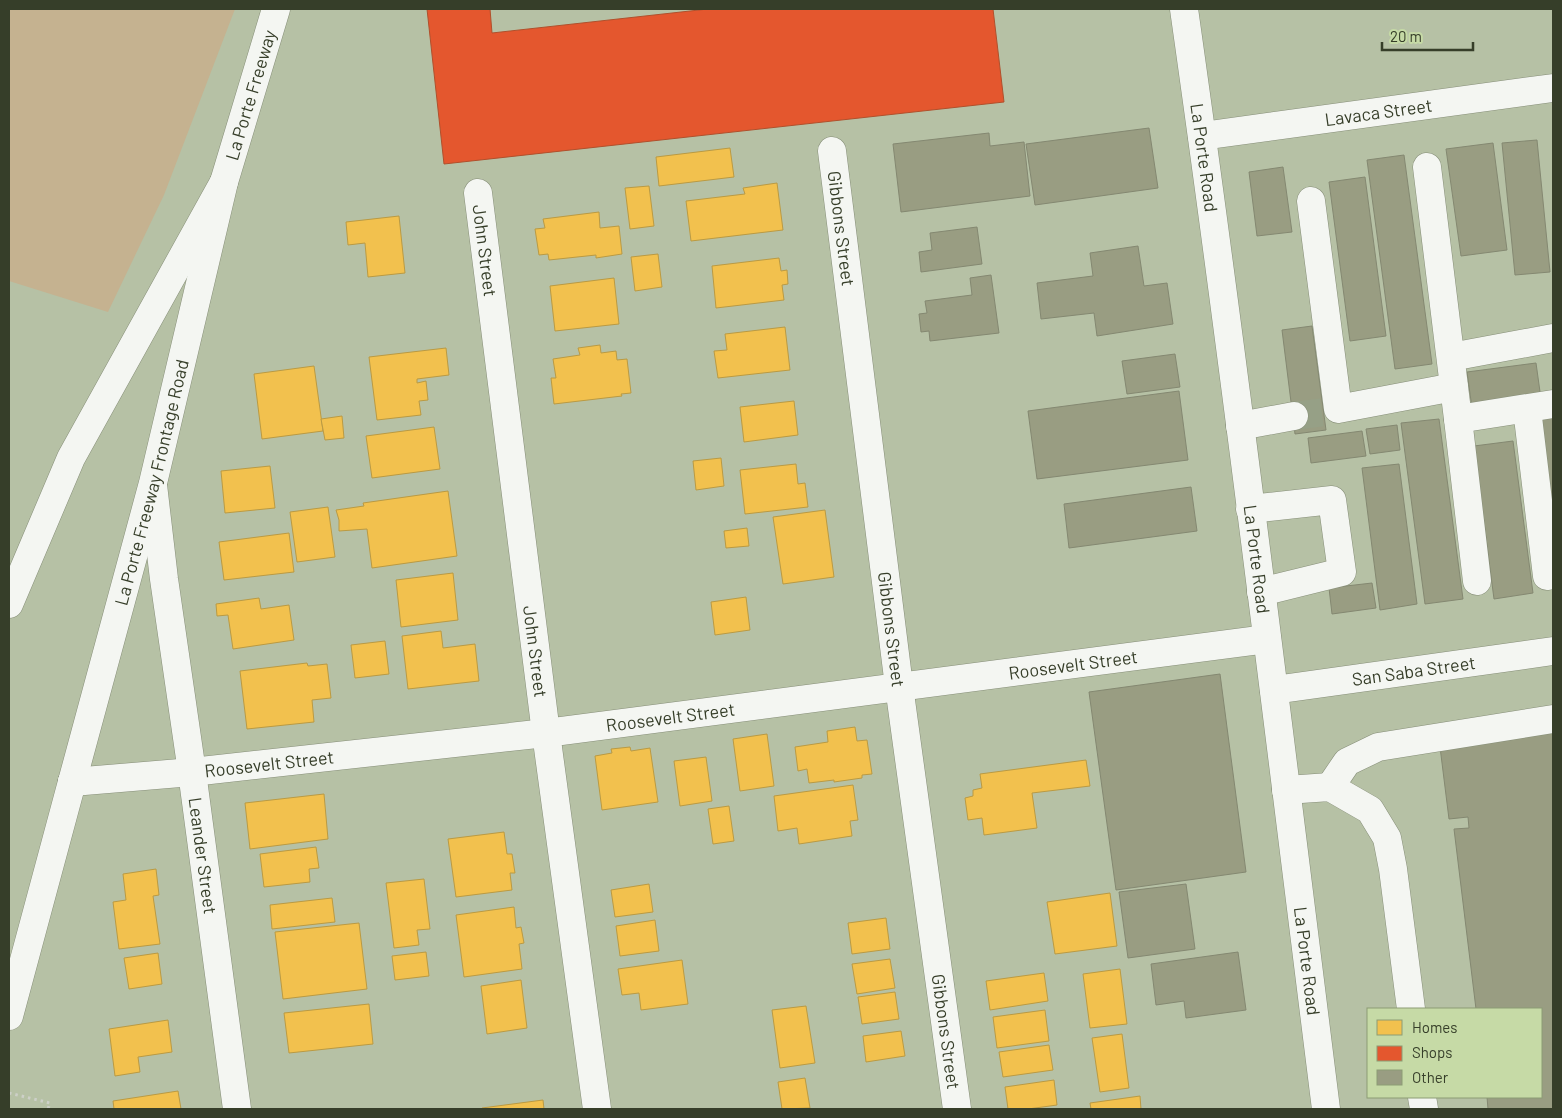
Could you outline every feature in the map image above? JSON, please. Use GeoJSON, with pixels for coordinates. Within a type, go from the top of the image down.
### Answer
{"type":"FeatureCollection","features":[{"type":"Feature","properties":{"kind":"main road","name":"La Porte Freeway"},"geometry":{"type":"LineString","coordinates":[[224,182],[276,9]]}},
{"type":"Feature","properties":{"kind":"main road","name":"La Porte Road"},"geometry":{"type":"LineString","coordinates":[[1184,9],[1240,426],[1326,1109]]}},
{"type":"Feature","properties":{"kind":"main road","name":"Lavaca Street"},"geometry":{"type":"LineString","coordinates":[[1202,136],[1553,88]]}},
{"type":"Feature","properties":{"kind":"main road","name":"Gibbons Street"},"geometry":{"type":"LineString","coordinates":[[832,151],[899,686],[957,1109]]}},
{"type":"Feature","properties":{"kind":"main road"},"geometry":{"type":"LineString","coordinates":[[1427,167],[1451,357],[1476,581]]}},
{"type":"Feature","properties":{"kind":"main road","name":"La Porte Freeway Frontage Road"},"geometry":{"type":"LineString","coordinates":[[9,1016],[153,483],[224,182]]}},
{"type":"Feature","properties":{"kind":"main road"},"geometry":{"type":"LineString","coordinates":[[9,604],[71,458],[224,182]]}},
{"type":"Feature","properties":{"kind":"main road","name":"John Street"},"geometry":{"type":"LineString","coordinates":[[478,193],[546,733],[598,1109]]}},
{"type":"Feature","properties":{"kind":"main road"},"geometry":{"type":"LineString","coordinates":[[1311,201],[1331,410],[1454,387]]}},
{"type":"Feature","properties":{"kind":"main road"},"geometry":{"type":"LineString","coordinates":[[1451,357],[1553,338]]}},
{"type":"Feature","properties":{"kind":"main road"},"geometry":{"type":"LineString","coordinates":[[1458,419],[1553,404]]}},
{"type":"Feature","properties":{"kind":"main road"},"geometry":{"type":"LineString","coordinates":[[1527,409],[1547,576]]}},
{"type":"Feature","properties":{"kind":"main road"},"geometry":{"type":"LineString","coordinates":[[1240,426],[1294,416]]}},
{"type":"Feature","properties":{"kind":"main road","name":"Leander Street"},"geometry":{"type":"LineString","coordinates":[[153,483],[164,579],[237,1109]]}},
{"type":"Feature","properties":{"kind":"main road"},"geometry":{"type":"LineString","coordinates":[[1250,509],[1332,500],[1342,572],[1261,592]]}},
{"type":"Feature","properties":{"kind":"main road","name":"Roosevelt Street"},"geometry":{"type":"LineString","coordinates":[[72,782],[192,772],[546,733],[1267,639]]}},
{"type":"Feature","properties":{"kind":"main road","name":"San Saba Street"},"geometry":{"type":"LineString","coordinates":[[1274,690],[1553,651]]}},
{"type":"Feature","properties":{"kind":"main road"},"geometry":{"type":"LineString","coordinates":[[1330,787],[1347,762],[1378,747],[1553,719]]}},
{"type":"Feature","properties":{"kind":"main road"},"geometry":{"type":"LineString","coordinates":[[1286,790],[1330,787],[1370,810],[1387,838],[1411,1008]]}},
{"type":"Feature","properties":{"kind":"path"},"geometry":{"type":"LineString","coordinates":[[9,1093],[50,1103],[48,1109]]}},
{"type":"Feature","properties":{"kind":"shaded area"},"geometry":{"type":"Polygon","coordinates":[[[9,9],[235,9],[164,195],[108,312],[9,281],[9,9]]]}},
{"type":"Feature","properties":{"kind":"building: Homes"},"geometry":{"type":"Polygon","coordinates":[[[730,148],[734,177],[659,186],[656,157],[730,148]]]}},
{"type":"Feature","properties":{"kind":"building: Homes"},"geometry":{"type":"Polygon","coordinates":[[[777,183],[783,230],[691,241],[686,201],[745,194],[743,188],[777,183]]]}},
{"type":"Feature","properties":{"kind":"building: Homes"},"geometry":{"type":"Polygon","coordinates":[[[649,186],[654,226],[630,229],[625,188],[649,186]]]}},
{"type":"Feature","properties":{"kind":"building: Homes"},"geometry":{"type":"Polygon","coordinates":[[[599,212],[600,228],[619,226],[622,254],[596,258],[596,255],[549,260],[548,254],[539,255],[535,229],[545,228],[543,219],[599,212]]]}},
{"type":"Feature","properties":{"kind":"building: Homes"},"geometry":{"type":"Polygon","coordinates":[[[399,216],[405,273],[368,277],[365,243],[348,245],[346,222],[399,216]]]}},
{"type":"Feature","properties":{"kind":"building: Homes"},"geometry":{"type":"Polygon","coordinates":[[[658,254],[662,287],[635,291],[631,257],[658,254]]]}},
{"type":"Feature","properties":{"kind":"building: Homes"},"geometry":{"type":"Polygon","coordinates":[[[779,258],[781,271],[787,270],[788,284],[782,285],[784,300],[716,308],[712,266],[779,258]]]}},
{"type":"Feature","properties":{"kind":"building: Homes"},"geometry":{"type":"Polygon","coordinates":[[[614,278],[619,324],[555,331],[550,286],[614,278]]]}},
{"type":"Feature","properties":{"kind":"building: Homes"},"geometry":{"type":"Polygon","coordinates":[[[785,327],[790,370],[718,378],[714,351],[727,350],[725,334],[785,327]]]}},
{"type":"Feature","properties":{"kind":"building: Homes"},"geometry":{"type":"Polygon","coordinates":[[[600,345],[601,353],[616,351],[617,360],[627,359],[631,393],[621,394],[622,396],[554,404],[551,378],[556,378],[553,359],[580,355],[578,348],[600,345]]]}},
{"type":"Feature","properties":{"kind":"building: Homes"},"geometry":{"type":"Polygon","coordinates":[[[446,348],[449,375],[417,379],[417,383],[426,381],[428,400],[419,401],[421,415],[377,420],[369,357],[446,348]]]}},
{"type":"Feature","properties":{"kind":"building: Homes"},"geometry":{"type":"Polygon","coordinates":[[[314,366],[323,431],[262,439],[254,374],[314,366]]]}},
{"type":"Feature","properties":{"kind":"building: Homes"},"geometry":{"type":"Polygon","coordinates":[[[794,401],[798,435],[744,442],[740,407],[794,401]]]}},
{"type":"Feature","properties":{"kind":"building: Homes"},"geometry":{"type":"Polygon","coordinates":[[[342,416],[344,438],[325,440],[321,419],[342,416]]]}},
{"type":"Feature","properties":{"kind":"building: Homes"},"geometry":{"type":"Polygon","coordinates":[[[434,427],[440,469],[372,478],[366,436],[434,427]]]}},
{"type":"Feature","properties":{"kind":"building: Homes"},"geometry":{"type":"Polygon","coordinates":[[[721,458],[724,486],[696,490],[693,461],[721,458]]]}},
{"type":"Feature","properties":{"kind":"building: Homes"},"geometry":{"type":"Polygon","coordinates":[[[796,464],[798,484],[805,483],[808,507],[745,514],[740,470],[796,464]]]}},
{"type":"Feature","properties":{"kind":"building: Homes"},"geometry":{"type":"Polygon","coordinates":[[[270,466],[275,508],[225,513],[221,471],[270,466]]]}},
{"type":"Feature","properties":{"kind":"building: Homes"},"geometry":{"type":"Polygon","coordinates":[[[448,491],[457,556],[372,568],[367,529],[339,531],[339,520],[336,510],[364,506],[363,503],[448,491]]]}},
{"type":"Feature","properties":{"kind":"building: Homes"},"geometry":{"type":"Polygon","coordinates":[[[328,507],[335,557],[297,562],[290,512],[328,507]]]}},
{"type":"Feature","properties":{"kind":"building: Homes"},"geometry":{"type":"Polygon","coordinates":[[[825,510],[834,577],[783,584],[773,517],[825,510]]]}},
{"type":"Feature","properties":{"kind":"building: Homes"},"geometry":{"type":"Polygon","coordinates":[[[747,528],[749,546],[726,548],[724,531],[747,528]]]}},
{"type":"Feature","properties":{"kind":"building: Homes"},"geometry":{"type":"Polygon","coordinates":[[[289,533],[294,572],[224,580],[219,542],[289,533]]]}},
{"type":"Feature","properties":{"kind":"building: Homes"},"geometry":{"type":"Polygon","coordinates":[[[453,573],[458,620],[401,627],[396,580],[453,573]]]}},
{"type":"Feature","properties":{"kind":"building: Homes"},"geometry":{"type":"Polygon","coordinates":[[[746,597],[750,630],[715,635],[711,602],[746,597]]]}},
{"type":"Feature","properties":{"kind":"building: Homes"},"geometry":{"type":"Polygon","coordinates":[[[259,598],[261,609],[289,605],[294,640],[233,649],[228,615],[217,616],[216,604],[259,598]]]}},
{"type":"Feature","properties":{"kind":"building: Homes"},"geometry":{"type":"Polygon","coordinates":[[[441,631],[443,648],[475,644],[479,681],[408,689],[402,636],[441,631]]]}},
{"type":"Feature","properties":{"kind":"building: Homes"},"geometry":{"type":"Polygon","coordinates":[[[385,641],[389,674],[355,678],[351,645],[385,641]]]}},
{"type":"Feature","properties":{"kind":"building: Homes"},"geometry":{"type":"Polygon","coordinates":[[[307,663],[308,666],[327,664],[331,698],[312,700],[314,722],[247,729],[240,671],[307,663]]]}},
{"type":"Feature","properties":{"kind":"building: Homes"},"geometry":{"type":"Polygon","coordinates":[[[855,727],[857,741],[867,740],[872,774],[862,775],[862,778],[834,782],[834,780],[809,783],[807,769],[798,771],[795,747],[828,742],[827,731],[855,727]]]}},
{"type":"Feature","properties":{"kind":"building: Homes"},"geometry":{"type":"Polygon","coordinates":[[[767,734],[774,786],[740,791],[733,739],[767,734]]]}},
{"type":"Feature","properties":{"kind":"building: Homes"},"geometry":{"type":"Polygon","coordinates":[[[630,747],[631,751],[650,748],[658,802],[602,810],[595,756],[612,753],[611,749],[630,747]]]}},
{"type":"Feature","properties":{"kind":"building: Homes"},"geometry":{"type":"Polygon","coordinates":[[[706,757],[712,801],[680,806],[674,761],[706,757]]]}},
{"type":"Feature","properties":{"kind":"building: Homes"},"geometry":{"type":"Polygon","coordinates":[[[1086,760],[1090,786],[1032,793],[1037,828],[984,835],[982,818],[968,820],[965,798],[973,796],[973,790],[982,788],[980,774],[1086,760]]]}},
{"type":"Feature","properties":{"kind":"building: Homes"},"geometry":{"type":"Polygon","coordinates":[[[853,785],[858,820],[850,821],[852,836],[799,844],[797,828],[778,831],[774,796],[853,785]]]}},
{"type":"Feature","properties":{"kind":"building: Homes"},"geometry":{"type":"Polygon","coordinates":[[[324,794],[328,839],[250,849],[245,803],[324,794]]]}},
{"type":"Feature","properties":{"kind":"building: Homes"},"geometry":{"type":"Polygon","coordinates":[[[729,806],[734,841],[713,844],[708,809],[729,806]]]}},
{"type":"Feature","properties":{"kind":"building: Homes"},"geometry":{"type":"Polygon","coordinates":[[[504,832],[507,854],[512,854],[515,873],[510,873],[512,890],[456,897],[448,839],[504,832]]]}},
{"type":"Feature","properties":{"kind":"building: Homes"},"geometry":{"type":"Polygon","coordinates":[[[316,847],[319,868],[309,869],[310,882],[264,887],[260,854],[316,847]]]}},
{"type":"Feature","properties":{"kind":"building: Homes"},"geometry":{"type":"Polygon","coordinates":[[[156,869],[159,895],[153,896],[160,944],[119,949],[113,902],[126,900],[123,874],[156,869]]]}},
{"type":"Feature","properties":{"kind":"building: Homes"},"geometry":{"type":"Polygon","coordinates":[[[424,879],[430,929],[417,930],[419,945],[394,948],[386,883],[424,879]]]}},
{"type":"Feature","properties":{"kind":"building: Homes"},"geometry":{"type":"Polygon","coordinates":[[[649,884],[653,912],[615,917],[611,890],[649,884]]]}},
{"type":"Feature","properties":{"kind":"building: Homes"},"geometry":{"type":"Polygon","coordinates":[[[1110,893],[1117,946],[1055,954],[1047,902],[1110,893]]]}},
{"type":"Feature","properties":{"kind":"building: Homes"},"geometry":{"type":"Polygon","coordinates":[[[332,898],[335,922],[272,929],[270,905],[332,898]]]}},
{"type":"Feature","properties":{"kind":"building: Homes"},"geometry":{"type":"Polygon","coordinates":[[[514,907],[516,928],[521,927],[524,943],[519,944],[522,969],[464,977],[456,915],[514,907]]]}},
{"type":"Feature","properties":{"kind":"building: Homes"},"geometry":{"type":"Polygon","coordinates":[[[886,918],[890,949],[852,954],[848,923],[886,918]]]}},
{"type":"Feature","properties":{"kind":"building: Homes"},"geometry":{"type":"Polygon","coordinates":[[[655,920],[659,951],[620,956],[616,926],[655,920]]]}},
{"type":"Feature","properties":{"kind":"building: Homes"},"geometry":{"type":"Polygon","coordinates":[[[359,923],[367,989],[283,999],[275,932],[359,923]]]}},
{"type":"Feature","properties":{"kind":"building: Homes"},"geometry":{"type":"Polygon","coordinates":[[[426,952],[429,976],[395,980],[392,956],[426,952]]]}},
{"type":"Feature","properties":{"kind":"building: Homes"},"geometry":{"type":"Polygon","coordinates":[[[158,953],[162,984],[129,989],[124,958],[158,953]]]}},
{"type":"Feature","properties":{"kind":"building: Homes"},"geometry":{"type":"Polygon","coordinates":[[[890,959],[895,988],[857,994],[852,964],[890,959]]]}},
{"type":"Feature","properties":{"kind":"building: Homes"},"geometry":{"type":"Polygon","coordinates":[[[682,960],[688,1004],[641,1010],[639,993],[622,995],[618,969],[682,960]]]}},
{"type":"Feature","properties":{"kind":"building: Homes"},"geometry":{"type":"Polygon","coordinates":[[[1120,969],[1127,1024],[1090,1028],[1083,974],[1120,969]]]}},
{"type":"Feature","properties":{"kind":"building: Homes"},"geometry":{"type":"Polygon","coordinates":[[[1044,973],[1048,1001],[990,1010],[986,981],[1044,973]]]}},
{"type":"Feature","properties":{"kind":"building: Homes"},"geometry":{"type":"Polygon","coordinates":[[[521,980],[527,1028],[487,1034],[481,986],[521,980]]]}},
{"type":"Feature","properties":{"kind":"building: Homes"},"geometry":{"type":"Polygon","coordinates":[[[895,992],[899,1019],[862,1024],[858,997],[895,992]]]}},
{"type":"Feature","properties":{"kind":"building: Homes"},"geometry":{"type":"Polygon","coordinates":[[[369,1004],[373,1044],[289,1053],[284,1013],[369,1004]]]}},
{"type":"Feature","properties":{"kind":"building: Homes"},"geometry":{"type":"Polygon","coordinates":[[[806,1006],[815,1063],[780,1068],[772,1010],[806,1006]]]}},
{"type":"Feature","properties":{"kind":"building: Homes"},"geometry":{"type":"Polygon","coordinates":[[[1045,1010],[1049,1041],[997,1048],[993,1017],[1045,1010]]]}},
{"type":"Feature","properties":{"kind":"building: Homes"},"geometry":{"type":"Polygon","coordinates":[[[168,1020],[172,1052],[138,1057],[140,1072],[115,1076],[109,1029],[168,1020]]]}},
{"type":"Feature","properties":{"kind":"building: Homes"},"geometry":{"type":"Polygon","coordinates":[[[901,1031],[905,1056],[866,1062],[863,1036],[901,1031]]]}},
{"type":"Feature","properties":{"kind":"building: Homes"},"geometry":{"type":"Polygon","coordinates":[[[1122,1034],[1129,1088],[1100,1092],[1092,1038],[1122,1034]]]}},
{"type":"Feature","properties":{"kind":"building: Homes"},"geometry":{"type":"Polygon","coordinates":[[[1049,1045],[1053,1070],[1003,1077],[999,1052],[1049,1045]]]}},
{"type":"Feature","properties":{"kind":"building: Homes"},"geometry":{"type":"Polygon","coordinates":[[[805,1078],[810,1108],[782,1109],[778,1082],[805,1078]]]}},
{"type":"Feature","properties":{"kind":"building: Homes"},"geometry":{"type":"Polygon","coordinates":[[[1054,1080],[1057,1105],[1028,1109],[1008,1109],[1005,1087],[1054,1080]]]}},
{"type":"Feature","properties":{"kind":"building: Homes"},"geometry":{"type":"Polygon","coordinates":[[[178,1091],[181,1109],[114,1109],[113,1101],[178,1091]]]}},
{"type":"Feature","properties":{"kind":"building: Homes"},"geometry":{"type":"Polygon","coordinates":[[[1140,1096],[1141,1109],[1091,1109],[1090,1103],[1140,1096]]]}},
{"type":"Feature","properties":{"kind":"building: Homes"},"geometry":{"type":"Polygon","coordinates":[[[543,1100],[544,1109],[482,1109],[482,1108],[543,1100]]]}},
{"type":"Feature","properties":{"kind":"building: Shops"},"geometry":{"type":"Polygon","coordinates":[[[427,9],[490,9],[492,33],[708,9],[993,9],[1004,102],[444,164],[427,9]]]}},
{"type":"Feature","properties":{"kind":"building: Other"},"geometry":{"type":"Polygon","coordinates":[[[1149,128],[1158,188],[1035,205],[1026,144],[1149,128]]]}},
{"type":"Feature","properties":{"kind":"building: Other"},"geometry":{"type":"Polygon","coordinates":[[[989,133],[990,146],[1024,142],[1030,196],[901,212],[893,144],[989,133]]]}},
{"type":"Feature","properties":{"kind":"building: Other"},"geometry":{"type":"Polygon","coordinates":[[[1537,140],[1550,272],[1515,275],[1502,143],[1537,140]]]}},
{"type":"Feature","properties":{"kind":"building: Other"},"geometry":{"type":"Polygon","coordinates":[[[1493,143],[1507,250],[1461,256],[1446,149],[1493,143]]]}},
{"type":"Feature","properties":{"kind":"building: Other"},"geometry":{"type":"Polygon","coordinates":[[[1404,155],[1432,364],[1395,369],[1367,160],[1404,155]]]}},
{"type":"Feature","properties":{"kind":"building: Other"},"geometry":{"type":"Polygon","coordinates":[[[1283,167],[1292,232],[1257,236],[1249,172],[1283,167]]]}},
{"type":"Feature","properties":{"kind":"building: Other"},"geometry":{"type":"Polygon","coordinates":[[[1365,177],[1386,336],[1350,341],[1329,182],[1365,177]]]}},
{"type":"Feature","properties":{"kind":"building: Other"},"geometry":{"type":"Polygon","coordinates":[[[977,227],[982,264],[921,272],[919,252],[932,250],[930,233],[977,227]]]}},
{"type":"Feature","properties":{"kind":"building: Other"},"geometry":{"type":"Polygon","coordinates":[[[1138,246],[1144,286],[1167,283],[1173,324],[1097,336],[1094,313],[1041,319],[1037,283],[1093,276],[1090,253],[1138,246]]]}},
{"type":"Feature","properties":{"kind":"building: Other"},"geometry":{"type":"Polygon","coordinates":[[[991,275],[999,333],[930,341],[929,331],[921,332],[919,314],[927,313],[925,301],[972,295],[970,278],[991,275]]]}},
{"type":"Feature","properties":{"kind":"building: Other"},"geometry":{"type":"Polygon","coordinates":[[[1312,326],[1326,430],[1295,434],[1282,330],[1312,326]]]}},
{"type":"Feature","properties":{"kind":"building: Other"},"geometry":{"type":"Polygon","coordinates":[[[1175,354],[1180,387],[1127,394],[1122,361],[1175,354]]]}},
{"type":"Feature","properties":{"kind":"building: Other"},"geometry":{"type":"Polygon","coordinates":[[[1536,363],[1541,399],[1472,408],[1467,372],[1536,363]]]}},
{"type":"Feature","properties":{"kind":"building: Other"},"geometry":{"type":"Polygon","coordinates":[[[1179,391],[1188,460],[1037,479],[1028,411],[1179,391]]]}},
{"type":"Feature","properties":{"kind":"building: Other"},"geometry":{"type":"Polygon","coordinates":[[[1553,412],[1553,528],[1538,414],[1553,412]]]}},
{"type":"Feature","properties":{"kind":"building: Other"},"geometry":{"type":"Polygon","coordinates":[[[1439,419],[1463,599],[1425,604],[1401,423],[1439,419]]]}},
{"type":"Feature","properties":{"kind":"building: Other"},"geometry":{"type":"Polygon","coordinates":[[[1397,425],[1400,450],[1370,454],[1366,429],[1397,425]]]}},
{"type":"Feature","properties":{"kind":"building: Other"},"geometry":{"type":"Polygon","coordinates":[[[1362,431],[1366,456],[1311,463],[1308,438],[1362,431]]]}},
{"type":"Feature","properties":{"kind":"building: Other"},"geometry":{"type":"Polygon","coordinates":[[[1513,441],[1533,593],[1494,599],[1474,446],[1513,441]]]}},
{"type":"Feature","properties":{"kind":"building: Other"},"geometry":{"type":"Polygon","coordinates":[[[1399,464],[1417,604],[1380,610],[1362,468],[1399,464]]]}},
{"type":"Feature","properties":{"kind":"building: Other"},"geometry":{"type":"Polygon","coordinates":[[[1191,487],[1197,531],[1069,548],[1064,504],[1191,487]]]}},
{"type":"Feature","properties":{"kind":"building: Other"},"geometry":{"type":"Polygon","coordinates":[[[1372,583],[1376,608],[1332,614],[1329,588],[1372,583]]]}},
{"type":"Feature","properties":{"kind":"building: Other"},"geometry":{"type":"Polygon","coordinates":[[[1220,674],[1246,872],[1116,890],[1089,692],[1220,674]]]}},
{"type":"Feature","properties":{"kind":"building: Other"},"geometry":{"type":"Polygon","coordinates":[[[1553,729],[1553,1109],[1488,1109],[1487,1098],[1542,1098],[1542,1008],[1476,1008],[1454,829],[1469,828],[1468,817],[1449,819],[1440,747],[1553,729]]]}},
{"type":"Feature","properties":{"kind":"building: Other"},"geometry":{"type":"Polygon","coordinates":[[[1186,884],[1195,949],[1128,958],[1119,892],[1186,884]]]}},
{"type":"Feature","properties":{"kind":"building: Other"},"geometry":{"type":"Polygon","coordinates":[[[1238,952],[1246,1010],[1186,1018],[1184,1001],[1156,1005],[1151,964],[1238,952]]]}},
{"type":"Feature","properties":{"kind":"tunnel"},"geometry":{"type":"LineString","coordinates":[[1294,416],[1324,412]]}}]}
